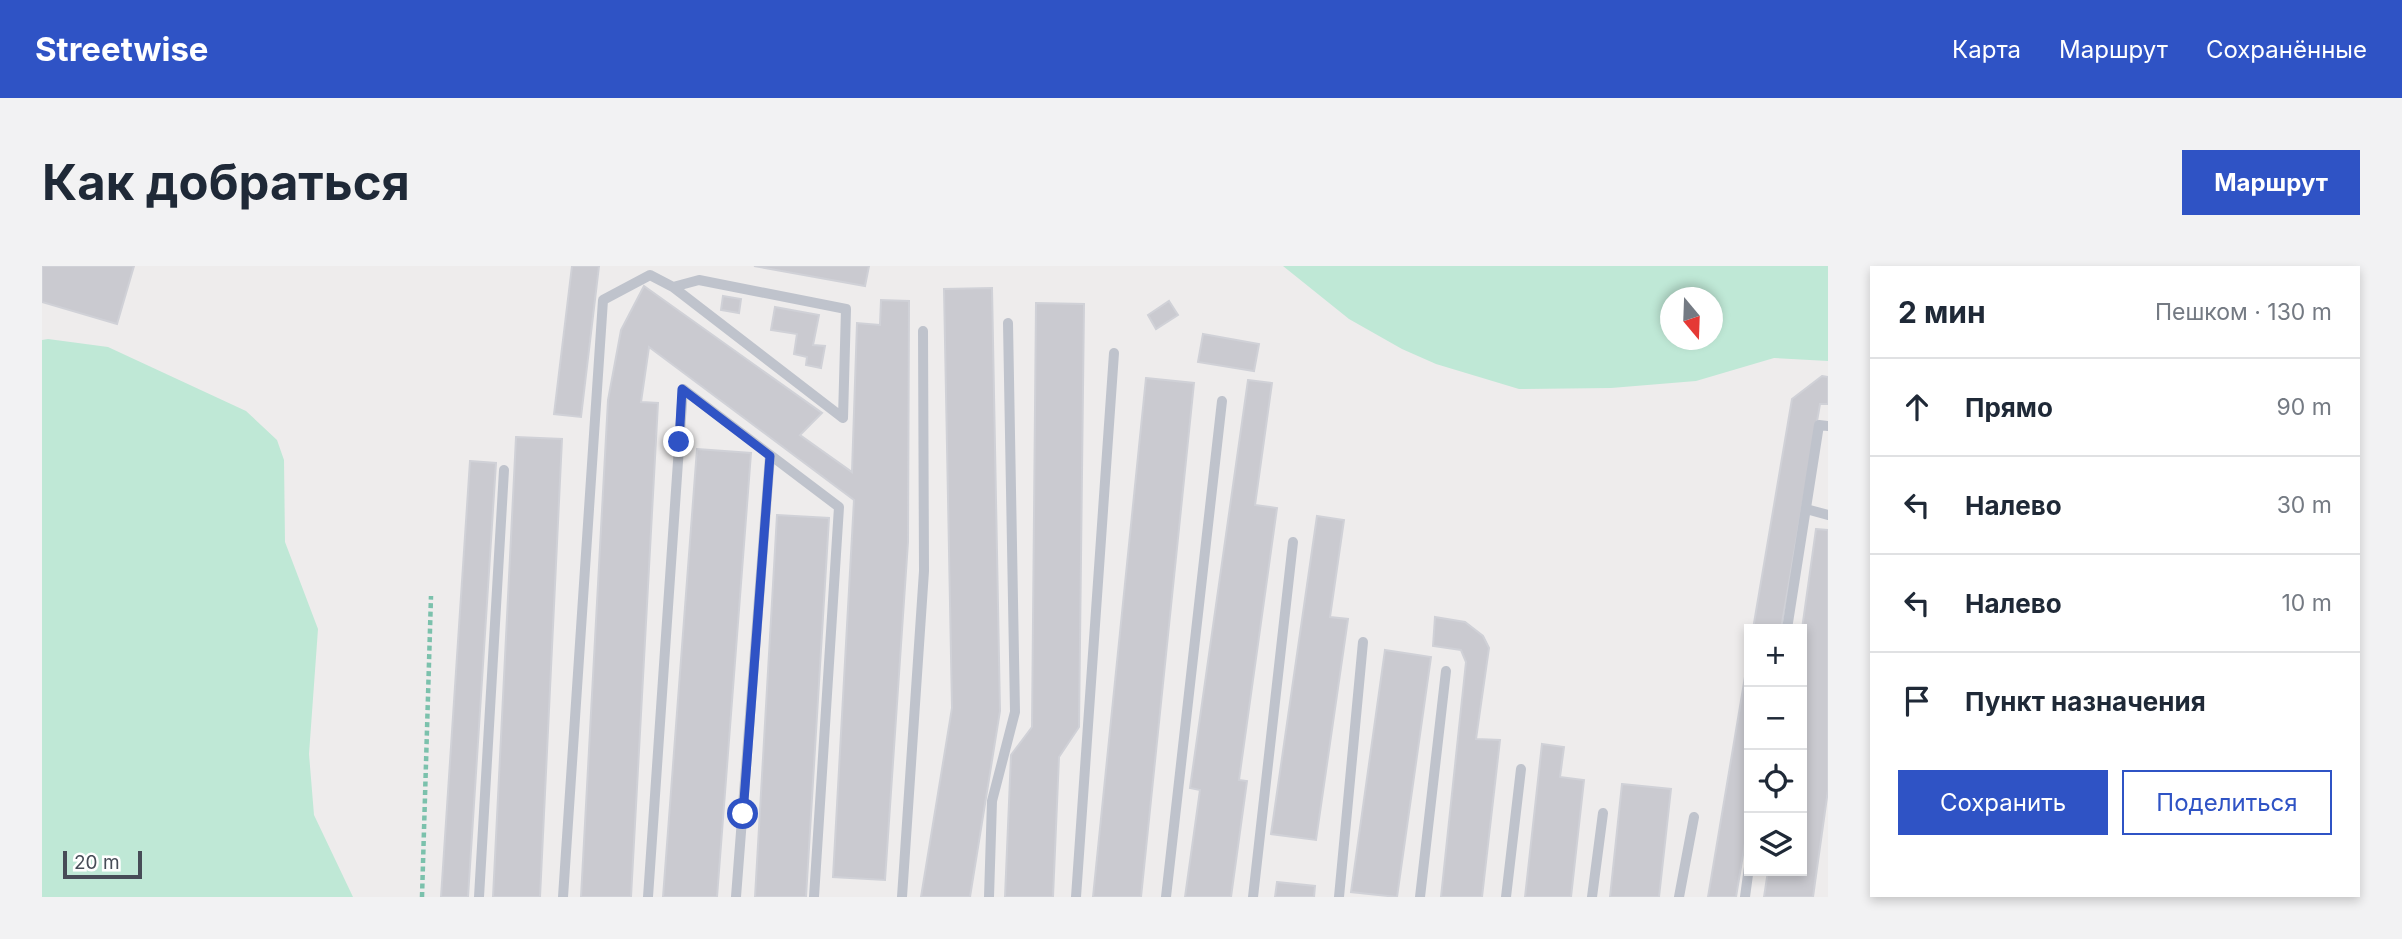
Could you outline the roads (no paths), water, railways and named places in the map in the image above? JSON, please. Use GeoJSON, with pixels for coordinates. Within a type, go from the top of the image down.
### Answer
{"type":"FeatureCollection","features":[{"type":"Feature","properties":{"kind":"lane"},"geometry":{"type":"LineString","coordinates":[[563,897],[603,300],[650,275],[673,287],[843,418],[846,309],[699,280],[673,287]]}},
{"type":"Feature","properties":{"kind":"lane"},"geometry":{"type":"LineString","coordinates":[[989,897],[992,801],[1015,712],[1008,323]]}},
{"type":"Feature","properties":{"kind":"lane"},"geometry":{"type":"LineString","coordinates":[[902,897],[924,571],[923,331]]}},
{"type":"Feature","properties":{"kind":"lane"},"geometry":{"type":"LineString","coordinates":[[1076,897],[1114,353]]}},
{"type":"Feature","properties":{"kind":"lane"},"geometry":{"type":"LineString","coordinates":[[648,897],[682,389],[839,507],[814,897]]}},
{"type":"Feature","properties":{"kind":"lane"},"geometry":{"type":"LineString","coordinates":[[1166,897],[1222,401]]}},
{"type":"Feature","properties":{"kind":"lane"},"geometry":{"type":"LineString","coordinates":[[1788,624],[1819,425],[1828,426]]}},
{"type":"Feature","properties":{"kind":"lane"},"geometry":{"type":"LineString","coordinates":[[736,897],[770,456]]}},
{"type":"Feature","properties":{"kind":"lane"},"geometry":{"type":"LineString","coordinates":[[479,897],[504,470]]}},
{"type":"Feature","properties":{"kind":"lane"},"geometry":{"type":"LineString","coordinates":[[1806,509],[1828,515]]}},
{"type":"Feature","properties":{"kind":"lane"},"geometry":{"type":"LineString","coordinates":[[1253,897],[1293,542]]}},
{"type":"Feature","properties":{"kind":"lane"},"geometry":{"type":"LineString","coordinates":[[1339,897],[1363,642]]}},
{"type":"Feature","properties":{"kind":"lane"},"geometry":{"type":"LineString","coordinates":[[1420,897],[1446,671]]}},
{"type":"Feature","properties":{"kind":"lane"},"geometry":{"type":"LineString","coordinates":[[1506,897],[1521,769]]}},
{"type":"Feature","properties":{"kind":"lane"},"geometry":{"type":"LineString","coordinates":[[1592,897],[1603,813]]}},
{"type":"Feature","properties":{"kind":"lane"},"geometry":{"type":"LineString","coordinates":[[1679,897],[1694,817]]}},
{"type":"Feature","properties":{"kind":"lane"},"geometry":{"type":"LineString","coordinates":[[1745,897],[1748,876]]}}]}
